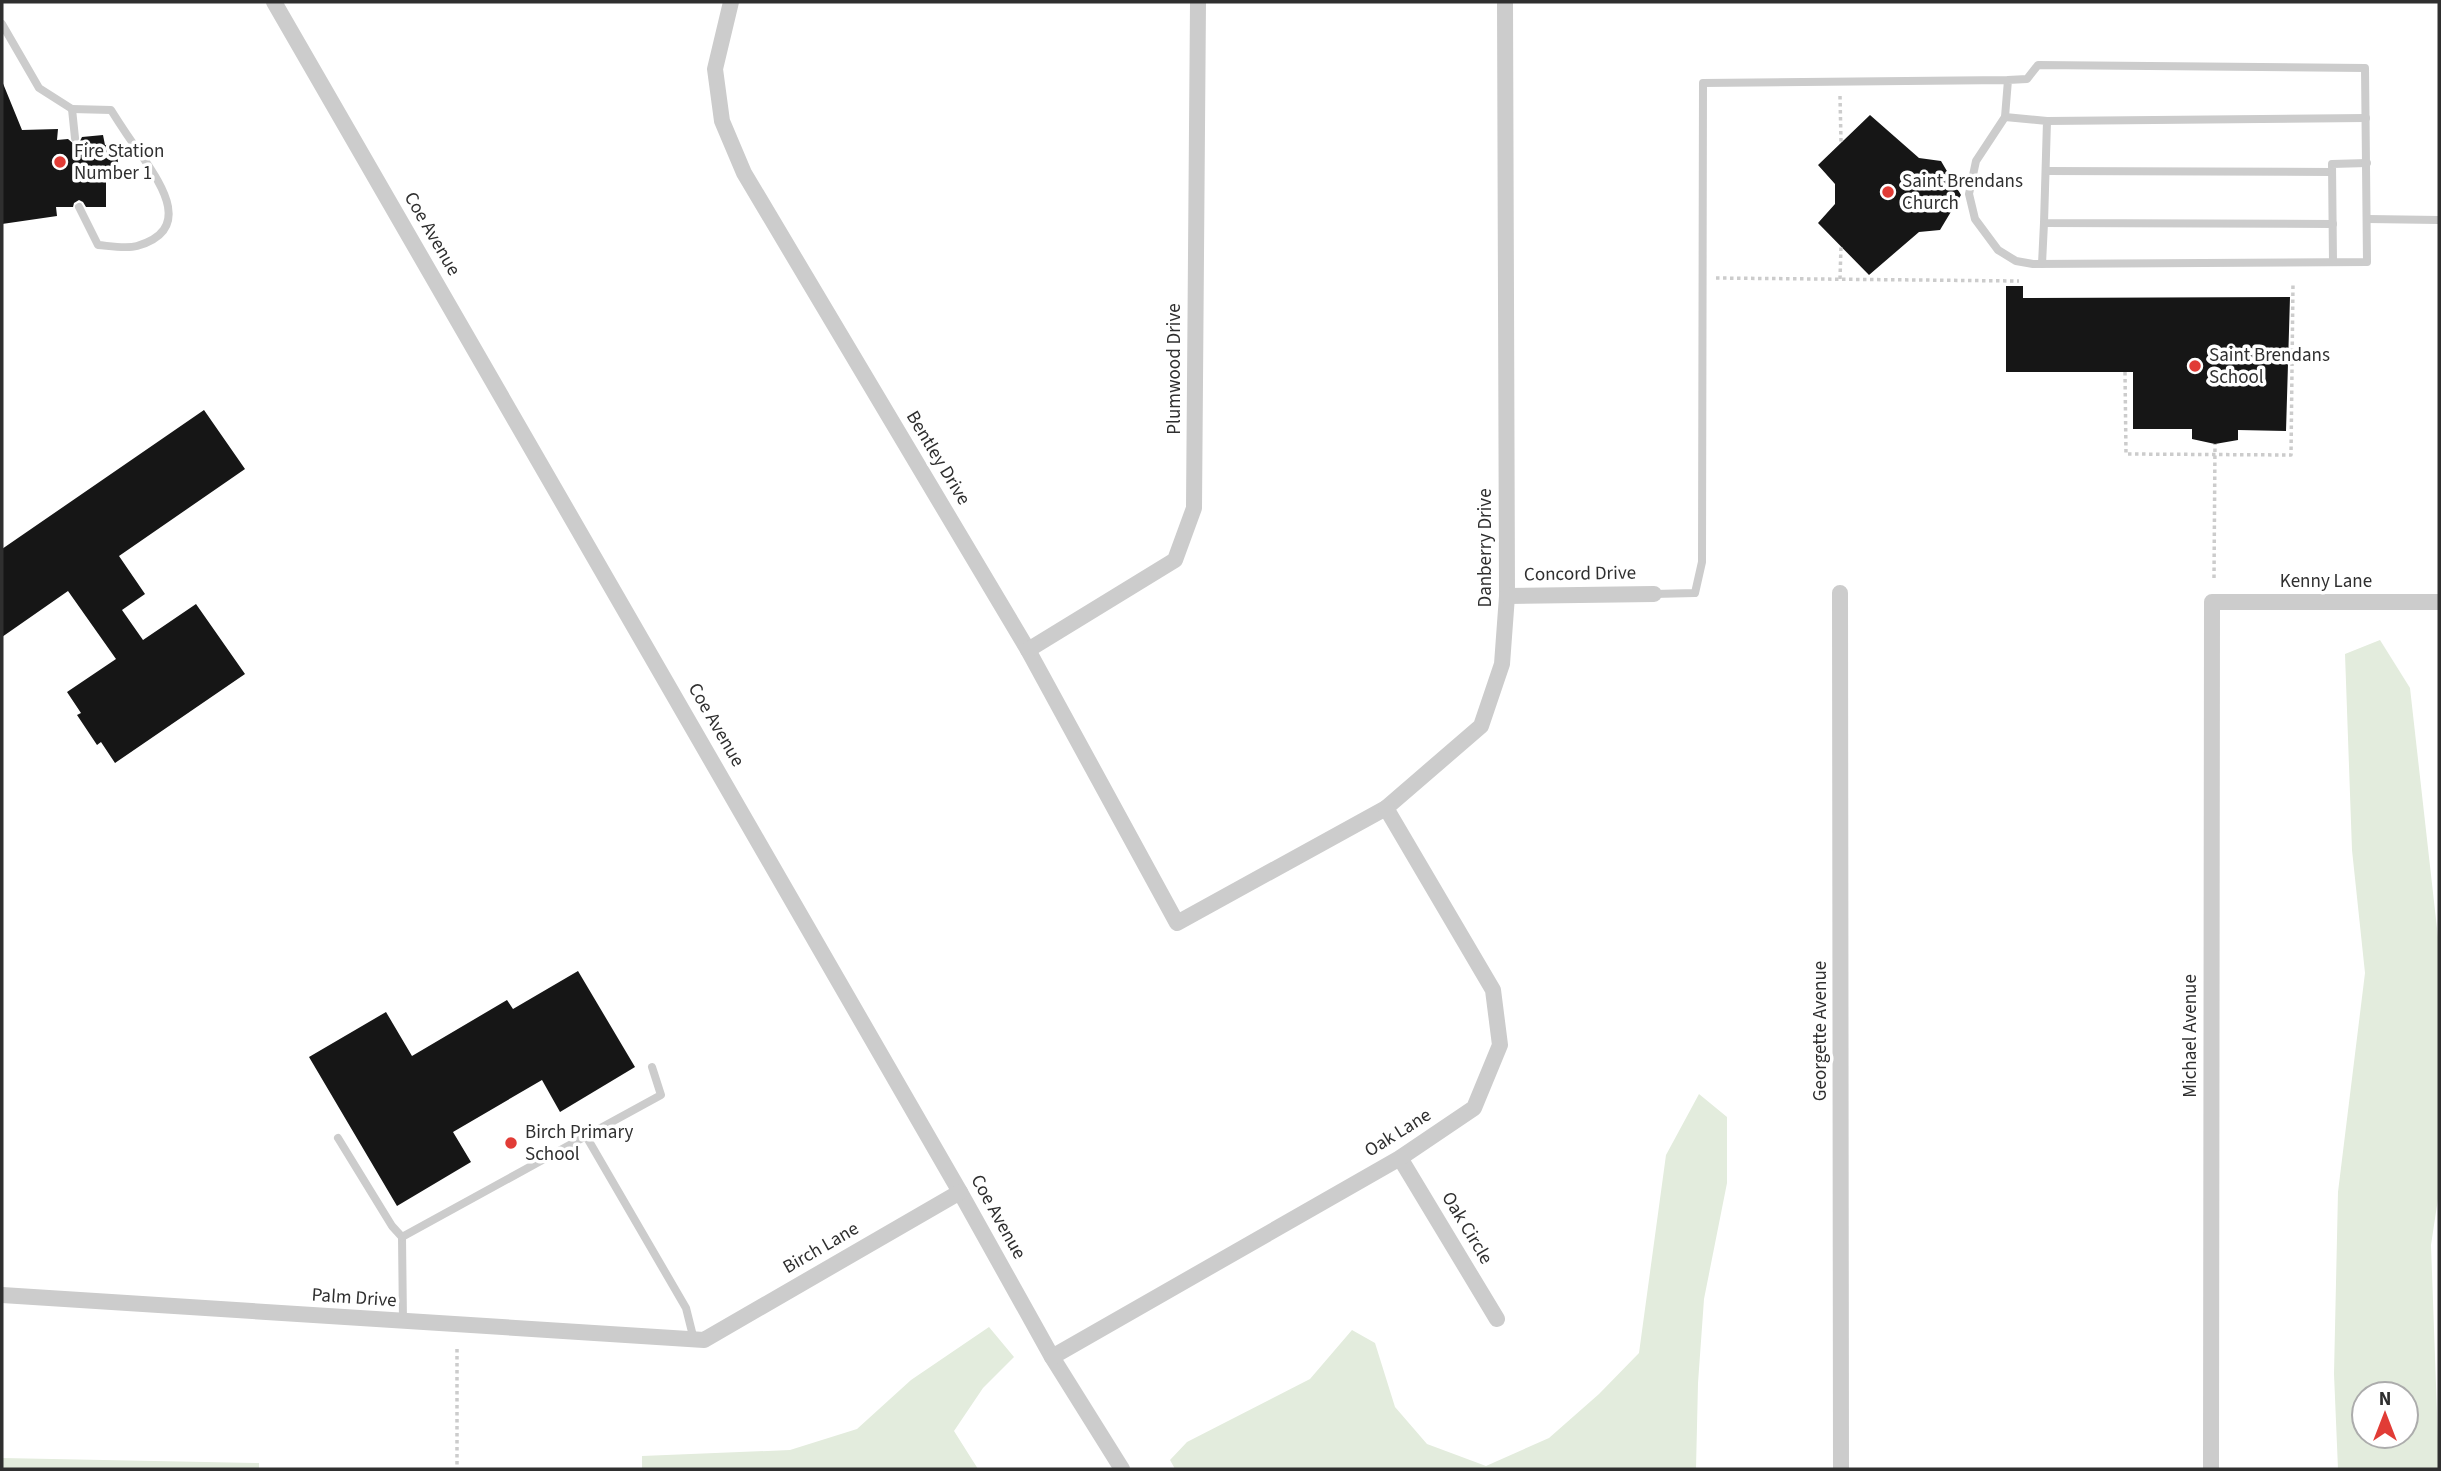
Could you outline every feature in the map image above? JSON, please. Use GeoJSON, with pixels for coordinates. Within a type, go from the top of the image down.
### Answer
{"type":"FeatureCollection","features":[{"type":"Feature","properties":{"kind":"street","name":"Coe Avenue"},"geometry":{"type":"LineString","coordinates":[[274,2],[960,1192],[1052,1357],[1122,1469]]}},
{"type":"Feature","properties":{"kind":"street","name":"Bentley Drive"},"geometry":{"type":"LineString","coordinates":[[731,2],[715,69],[722,121],[744,173],[1028,650],[1177,923]]}},
{"type":"Feature","properties":{"kind":"street","name":"Plumwood Drive"},"geometry":{"type":"LineString","coordinates":[[1028,650],[1175,560],[1194,508],[1198,2]]}},
{"type":"Feature","properties":{"kind":"street","name":"Danberry Drive"},"geometry":{"type":"LineString","coordinates":[[1177,923],[1386,808],[1481,726],[1502,664],[1507,596],[1505,2]]}},
{"type":"Feature","properties":{"kind":"street","name":"Georgette Avenue"},"geometry":{"type":"LineString","coordinates":[[1840,593],[1841,1469]]}},
{"type":"Feature","properties":{"kind":"street","name":"Concord Drive"},"geometry":{"type":"LineString","coordinates":[[1507,596],[1654,594]]}},
{"type":"Feature","properties":{"kind":"street","name":"Kenny Lane"},"geometry":{"type":"LineString","coordinates":[[2212,602],[2439,602]]}},
{"type":"Feature","properties":{"kind":"street","name":"Michael Avenue"},"geometry":{"type":"LineString","coordinates":[[2211,1469],[2212,602]]}},
{"type":"Feature","properties":{"kind":"street","name":"Oak Lane"},"geometry":{"type":"LineString","coordinates":[[1052,1357],[1401,1158],[1474,1108],[1500,1045],[1493,990],[1386,808]]}},
{"type":"Feature","properties":{"kind":"street","name":"Oak Circle"},"geometry":{"type":"LineString","coordinates":[[1401,1158],[1497,1319]]}},
{"type":"Feature","properties":{"kind":"street","name":"Birch Lane"},"geometry":{"type":"LineString","coordinates":[[699,1340],[960,1192]]}},
{"type":"Feature","properties":{"kind":"street","name":"Palm Drive"},"geometry":{"type":"LineString","coordinates":[[2,1294],[699,1340]]}},
{"type":"Feature","properties":{"kind":"lane"},"geometry":{"type":"LineString","coordinates":[[2,24],[39,88],[72,108],[111,110],[160,182],[168,200],[169,213],[166,228],[155,238],[135,247],[99,245],[79,207]]}},
{"type":"Feature","properties":{"kind":"lane"},"geometry":{"type":"LineString","coordinates":[[1654,594],[1695,593],[1702,562],[1703,83],[2027,79],[2038,65],[2365,68],[2368,262],[2042,264],[2016,261],[1997,250],[1975,219],[1969,194],[1976,161],[2005,117],[2008,80]]}},
{"type":"Feature","properties":{"kind":"lane"},"geometry":{"type":"LineString","coordinates":[[72,108],[75,138]]}},
{"type":"Feature","properties":{"kind":"lane"},"geometry":{"type":"LineString","coordinates":[[2005,117],[2047,121],[2366,118]]}},
{"type":"Feature","properties":{"kind":"lane"},"geometry":{"type":"LineString","coordinates":[[2042,264],[2047,121]]}},
{"type":"Feature","properties":{"kind":"lane"},"geometry":{"type":"LineString","coordinates":[[2333,262],[2332,164],[2367,163]]}},
{"type":"Feature","properties":{"kind":"lane"},"geometry":{"type":"LineString","coordinates":[[2046,171],[2333,172]]}},
{"type":"Feature","properties":{"kind":"lane"},"geometry":{"type":"LineString","coordinates":[[2368,219],[2439,220]]}},
{"type":"Feature","properties":{"kind":"lane"},"geometry":{"type":"LineString","coordinates":[[2044,223],[2333,223]]}},
{"type":"Feature","properties":{"kind":"lane"},"geometry":{"type":"LineString","coordinates":[[402,1237],[661,1095],[652,1067]]}},
{"type":"Feature","properties":{"kind":"lane"},"geometry":{"type":"LineString","coordinates":[[586,1136],[685,1308],[699,1340]]}},
{"type":"Feature","properties":{"kind":"lane"},"geometry":{"type":"LineString","coordinates":[[338,1138],[392,1226],[402,1237],[403,1322]]}},
{"type":"Feature","properties":{"kind":"path"},"geometry":{"type":"LineString","coordinates":[[1840,82],[1841,142]]}},
{"type":"Feature","properties":{"kind":"path"},"geometry":{"type":"LineString","coordinates":[[1840,279],[1841,246]]}},
{"type":"Feature","properties":{"kind":"path"},"geometry":{"type":"LineString","coordinates":[[1704,278],[2019,281]]}},
{"type":"Feature","properties":{"kind":"path"},"geometry":{"type":"LineString","coordinates":[[2125,372],[2126,454],[2291,455],[2293,283]]}},
{"type":"Feature","properties":{"kind":"path"},"geometry":{"type":"LineString","coordinates":[[2214,578],[2215,444]]}},
{"type":"Feature","properties":{"kind":"path"},"geometry":{"type":"LineString","coordinates":[[457,1349],[457,1469]]}},
{"type":"Feature","properties":{"kind":"green space"},"geometry":{"type":"Polygon","coordinates":[[[2380,640],[2410,688],[2439,946],[2439,1192],[2431,1245],[2439,1469],[2338,1469],[2334,1374],[2338,1192],[2365,973],[2352,850],[2345,654],[2380,640]]]}},
{"type":"Feature","properties":{"kind":"green space"},"geometry":{"type":"Polygon","coordinates":[[[1699,1094],[1727,1117],[1727,1183],[1704,1299],[1696,1469],[1175,1469],[1170,1460],[1187,1442],[1310,1379],[1352,1330],[1375,1343],[1395,1407],[1427,1444],[1486,1466],[1549,1438],[1599,1394],[1639,1353],[1666,1155],[1699,1094]]]}},
{"type":"Feature","properties":{"kind":"green space"},"geometry":{"type":"Polygon","coordinates":[[[989,1327],[1014,1357],[983,1388],[954,1431],[978,1469],[642,1469],[642,1456],[790,1450],[857,1429],[911,1380],[989,1327]]]}},
{"type":"Feature","properties":{"kind":"green space"},"geometry":{"type":"Polygon","coordinates":[[[2,1458],[259,1463],[259,1469],[2,1469],[2,1458]]]}},
{"type":"Feature","properties":{"kind":"building","name":"Fire Station Number 1"},"geometry":{"type":"Polygon","coordinates":[[[2,81],[22,130],[58,129],[57,140],[68,139],[75,145],[82,137],[103,135],[105,145],[116,144],[120,180],[106,181],[106,207],[86,207],[79,200],[73,207],[56,207],[57,216],[2,224],[2,81]]]}},
{"type":"Feature","properties":{"kind":"building"},"geometry":{"type":"Polygon","coordinates":[[[1870,115],[1919,158],[1941,161],[1961,195],[1940,230],[1919,232],[1869,275],[1818,223],[1835,204],[1835,184],[1818,165],[1870,115]]]}},
{"type":"Feature","properties":{"kind":"building"},"geometry":{"type":"Polygon","coordinates":[[[2006,286],[2023,286],[2023,298],[2290,297],[2286,431],[2238,430],[2238,440],[2215,444],[2192,439],[2192,429],[2133,429],[2133,372],[2006,372],[2006,286]]]}},
{"type":"Feature","properties":{"kind":"building"},"geometry":{"type":"Polygon","coordinates":[[[204,410],[245,469],[119,556],[145,594],[122,610],[143,640],[196,604],[245,674],[115,763],[101,742],[97,745],[77,715],[81,713],[67,692],[116,659],[68,591],[2,637],[2,549],[204,410]]]}},
{"type":"Feature","properties":{"kind":"building","name":"Birch Primary School"},"geometry":{"type":"Polygon","coordinates":[[[578,971],[635,1067],[560,1112],[542,1080],[453,1132],[471,1162],[397,1206],[309,1057],[386,1012],[412,1056],[507,1000],[513,1009],[578,971]]]}},
{"type":"Feature","properties":{"kind":"place","name":"Fire Station Number 1"},"geometry":{"type":"Point","coordinates":[60,162]}},
{"type":"Feature","properties":{"kind":"place","name":"Saint Brendans Church"},"geometry":{"type":"Point","coordinates":[1888,192]}},
{"type":"Feature","properties":{"kind":"place","name":"Saint Brendans School"},"geometry":{"type":"Point","coordinates":[2195,366]}},
{"type":"Feature","properties":{"kind":"place","name":"Birch Primary School"},"geometry":{"type":"Point","coordinates":[511,1143]}}]}
